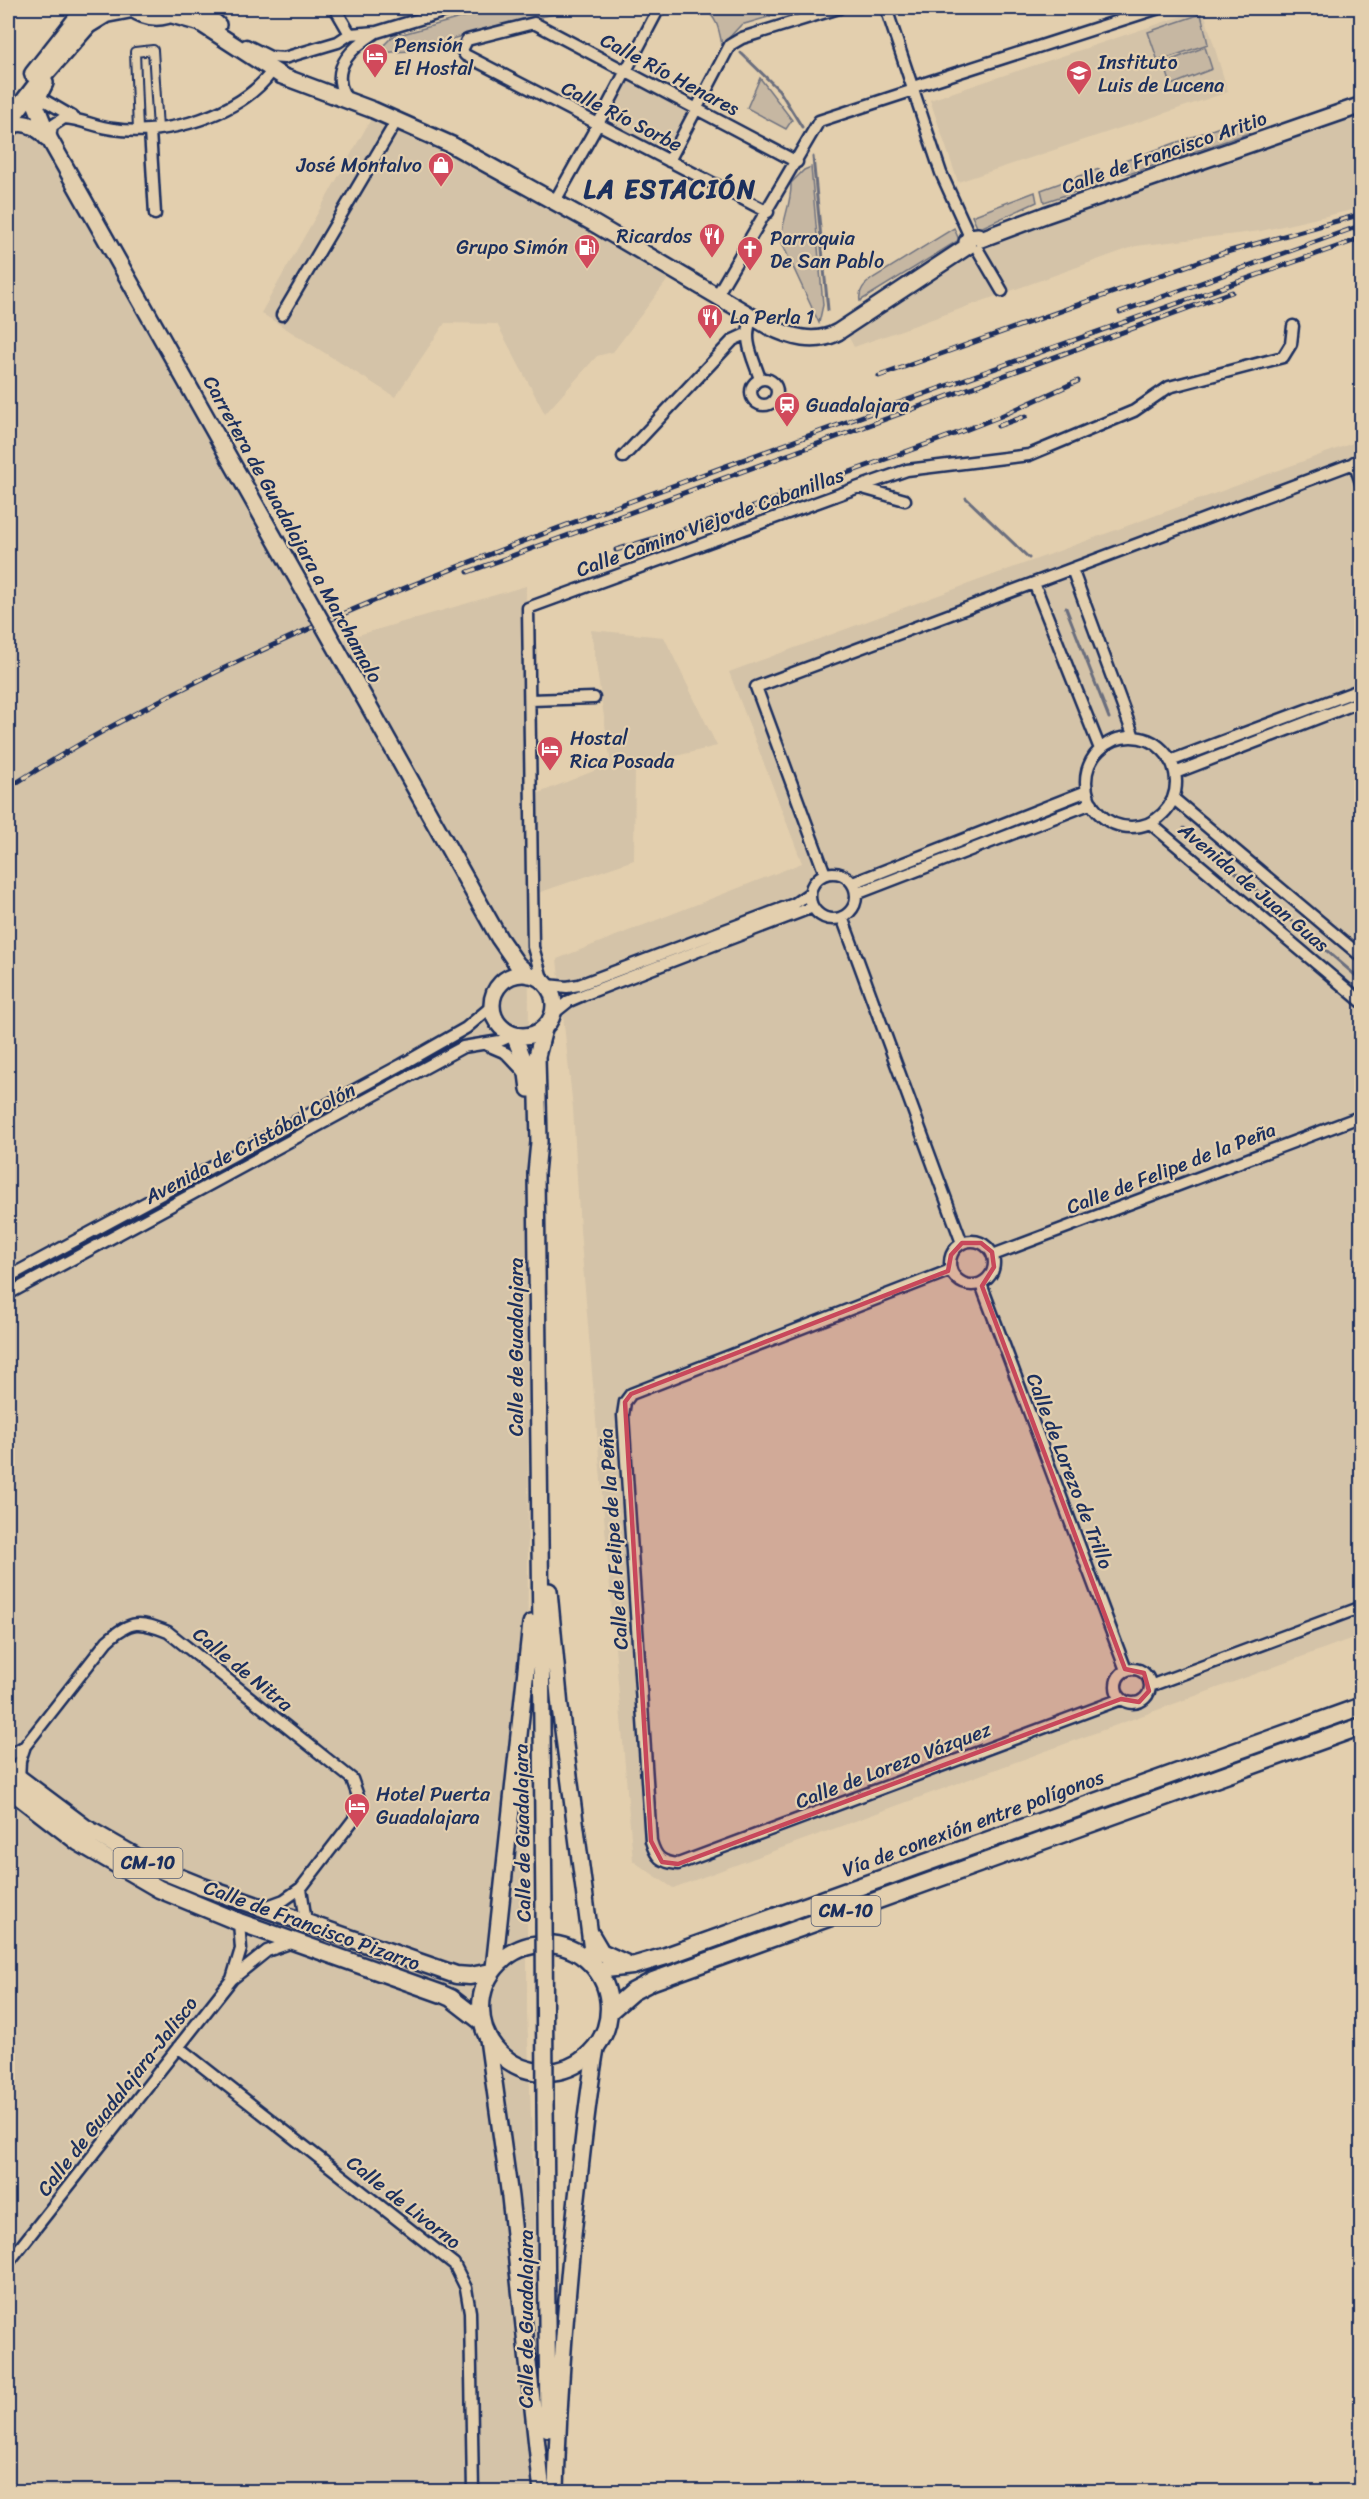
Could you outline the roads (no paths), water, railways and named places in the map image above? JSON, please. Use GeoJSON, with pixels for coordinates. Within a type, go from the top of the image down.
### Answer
{"type":"FeatureCollection","features":[{"type":"Feature","properties":{"kind":"main road"},"geometry":{"type":"LineString","coordinates":[[8,106],[78,16],[91,8]]}},
{"type":"Feature","properties":{"kind":"main road"},"geometry":{"type":"LineString","coordinates":[[8,122],[44,75],[93,21],[115,11],[132,8]]}},
{"type":"Feature","properties":{"kind":"main road","name":"Calle de Francisco Aritio"},"geometry":{"type":"LineString","coordinates":[[132,8],[152,17],[177,11],[200,23],[272,71],[339,99],[373,110],[452,145],[555,201],[752,317],[795,337],[816,339],[831,336],[974,243],[1023,223],[1361,105]]}},
{"type":"Feature","properties":{"kind":"main road"},"geometry":{"type":"LineString","coordinates":[[199,8],[207,17],[277,66],[344,94],[373,110]]}},
{"type":"Feature","properties":{"kind":"main road"},"geometry":{"type":"LineString","coordinates":[[37,96],[60,60]]}},
{"type":"Feature","properties":{"kind":"main road","name":"Carretera de Guadalajara a Marchamalo"},"geometry":{"type":"LineString","coordinates":[[37,96],[35,107],[50,140],[499,939],[517,964],[534,977]]}},
{"type":"Feature","properties":{"kind":"main road"},"geometry":{"type":"LineString","coordinates":[[8,131],[18,123],[30,125],[50,140]]}},
{"type":"Feature","properties":{"kind":"main road","name":"Carretera de Guadalajara a Marchamalo"},"geometry":{"type":"LineString","coordinates":[[499,939],[506,980]]}},
{"type":"Feature","properties":{"kind":"main road"},"geometry":{"type":"LineString","coordinates":[[534,977],[554,1000],[554,1013],[544,1029],[529,1036],[514,1035],[499,1024],[492,1006],[495,992],[506,980],[534,977]]}},
{"type":"Feature","properties":{"kind":"main road","name":"Calle de Guadalajara"},"geometry":{"type":"LineString","coordinates":[[536,1173],[539,1142],[537,1056],[544,1029]]}},
{"type":"Feature","properties":{"kind":"main road","name":"Calle de Guadalajara"},"geometry":{"type":"LineString","coordinates":[[514,1035],[528,1077],[536,1173],[548,2492]]}},
{"type":"Feature","properties":{"kind":"main road"},"geometry":{"type":"LineString","coordinates":[[537,1393],[531,1435],[530,1634],[493,1970],[482,1991],[480,2007],[482,2022],[488,2038],[507,2174],[542,2492]]}},
{"type":"Feature","properties":{"kind":"main road"},"geometry":{"type":"LineString","coordinates":[[538,1493],[558,1686],[591,1935],[596,1968],[607,1990],[609,2012],[606,2027],[596,2048],[587,2106],[557,2420],[556,2492]]}},
{"type":"Feature","properties":{"kind":"main road","name":"CM-10"},"geometry":{"type":"LineString","coordinates":[[1088,1804],[1260,1733],[1362,1697]]}},
{"type":"Feature","properties":{"kind":"main road","name":"Vía de conexión entre polígonos"},"geometry":{"type":"LineString","coordinates":[[596,1968],[632,1966],[1362,1706]]}},
{"type":"Feature","properties":{"kind":"main road","name":"Vía de conexión entre polígonos"},"geometry":{"type":"LineString","coordinates":[[609,2012],[632,1992],[653,1981],[1362,1726]]}},
{"type":"Feature","properties":{"kind":"main road","name":"CM-10"},"geometry":{"type":"LineString","coordinates":[[1090,1824],[1163,1807],[1362,1736]]}},
{"type":"Feature","properties":{"kind":"main road","name":"Calle de Francisco Pizarro"},"geometry":{"type":"LineString","coordinates":[[11,1785],[132,1855],[179,1877],[456,1975],[470,1976],[493,1970]]}},
{"type":"Feature","properties":{"kind":"main road","name":"Calle de Francisco Pizarro"},"geometry":{"type":"LineString","coordinates":[[11,1785],[78,1842],[159,1889],[239,1922],[442,1994],[451,1998],[482,2022]]}},
{"type":"Feature","properties":{"kind":"main road"},"geometry":{"type":"LineString","coordinates":[[591,1935],[601,1952],[632,1966]]}},
{"type":"Feature","properties":{"kind":"main road","name":"CM-10"},"geometry":{"type":"LineString","coordinates":[[493,1970],[516,1951],[543,1943],[561,1946],[579,1953],[596,1968]]}},
{"type":"Feature","properties":{"kind":"main road"},"geometry":{"type":"LineString","coordinates":[[488,2038],[501,2055],[518,2066],[538,2072],[558,2071],[577,2063],[596,2048]]}},
{"type":"Feature","properties":{"kind":"street"},"geometry":{"type":"LineString","coordinates":[[335,8],[350,34]]}},
{"type":"Feature","properties":{"kind":"street"},"geometry":{"type":"LineString","coordinates":[[246,45],[278,58],[338,42],[350,34],[377,32],[456,8]]}},
{"type":"Feature","properties":{"kind":"street"},"geometry":{"type":"LineString","coordinates":[[555,201],[659,8]]}},
{"type":"Feature","properties":{"kind":"street"},"geometry":{"type":"LineString","coordinates":[[669,161],[730,45],[742,38],[839,8]]}},
{"type":"Feature","properties":{"kind":"street"},"geometry":{"type":"LineString","coordinates":[[886,8],[941,173],[974,243],[1002,291]]}},
{"type":"Feature","properties":{"kind":"street"},"geometry":{"type":"LineString","coordinates":[[717,295],[768,212],[819,121],[1159,8]]}},
{"type":"Feature","properties":{"kind":"street","name":"Calle Río Henares"},"geometry":{"type":"LineString","coordinates":[[462,50],[467,40],[534,23],[797,162]]}},
{"type":"Feature","properties":{"kind":"street"},"geometry":{"type":"LineString","coordinates":[[344,94],[339,79],[339,70],[352,51],[377,32]]}},
{"type":"Feature","properties":{"kind":"street"},"geometry":{"type":"LineString","coordinates":[[149,130],[153,50],[135,52],[149,130],[155,214]]}},
{"type":"Feature","properties":{"kind":"street","name":"Calle Río Sorbe"},"geometry":{"type":"LineString","coordinates":[[462,50],[465,55],[768,212]]}},
{"type":"Feature","properties":{"kind":"street"},"geometry":{"type":"LineString","coordinates":[[50,140],[52,126],[64,118],[113,129],[149,130],[199,120],[233,104],[260,85],[272,71]]}},
{"type":"Feature","properties":{"kind":"street"},"geometry":{"type":"LineString","coordinates":[[37,96],[76,119]]}},
{"type":"Feature","properties":{"kind":"street"},"geometry":{"type":"LineString","coordinates":[[282,315],[396,120]]}},
{"type":"Feature","properties":{"kind":"street"},"geometry":{"type":"LineString","coordinates":[[752,317],[746,334],[760,379]]}},
{"type":"Feature","properties":{"kind":"street"},"geometry":{"type":"LineString","coordinates":[[859,487],[907,470],[1029,455],[1134,411],[1169,387],[1283,357],[1291,344],[1293,326]]}},
{"type":"Feature","properties":{"kind":"street"},"geometry":{"type":"LineString","coordinates":[[623,457],[733,340],[746,334]]}},
{"type":"Feature","properties":{"kind":"street"},"geometry":{"type":"LineString","coordinates":[[825,874],[756,687],[1358,461],[1362,486]]}},
{"type":"Feature","properties":{"kind":"street","name":"Calle Camino Viejo de Cabanillas"},"geometry":{"type":"LineString","coordinates":[[530,700],[528,608],[859,487],[906,500]]}},
{"type":"Feature","properties":{"kind":"street"},"geometry":{"type":"LineString","coordinates":[[1072,568],[1134,737]]}},
{"type":"Feature","properties":{"kind":"street"},"geometry":{"type":"LineString","coordinates":[[1034,583],[1100,749]]}},
{"type":"Feature","properties":{"kind":"street"},"geometry":{"type":"LineString","coordinates":[[1170,761],[1362,689]]}},
{"type":"Feature","properties":{"kind":"street"},"geometry":{"type":"LineString","coordinates":[[534,977],[530,700],[594,698]]}},
{"type":"Feature","properties":{"kind":"street"},"geometry":{"type":"LineString","coordinates":[[1175,772],[1362,701]]}},
{"type":"Feature","properties":{"kind":"street"},"geometry":{"type":"LineString","coordinates":[[1134,737],[1155,744],[1166,753],[1177,780],[1173,798],[1160,817],[1150,823],[1134,827],[1120,826],[1107,820],[1092,803],[1087,791],[1087,772],[1092,759],[1100,749],[1112,741],[1134,737]]}},
{"type":"Feature","properties":{"kind":"street"},"geometry":{"type":"LineString","coordinates":[[854,889],[1087,791]]}},
{"type":"Feature","properties":{"kind":"street","name":"Avenida de Juan Guas"},"geometry":{"type":"LineString","coordinates":[[1173,798],[1362,957]]}},
{"type":"Feature","properties":{"kind":"street"},"geometry":{"type":"LineString","coordinates":[[854,889],[1092,803]]}},
{"type":"Feature","properties":{"kind":"street","name":"Avenida de Juan Guas"},"geometry":{"type":"LineString","coordinates":[[1150,823],[1362,1002]]}},
{"type":"Feature","properties":{"kind":"street"},"geometry":{"type":"LineString","coordinates":[[534,977],[572,987],[579,985],[794,904],[810,893],[815,882],[825,874],[843,875],[854,889],[853,908],[842,917],[829,918],[817,912],[813,907],[810,893]]}},
{"type":"Feature","properties":{"kind":"street"},"geometry":{"type":"LineString","coordinates":[[554,1013],[569,1001],[588,993],[813,907]]}},
{"type":"Feature","properties":{"kind":"street"},"geometry":{"type":"LineString","coordinates":[[842,917],[962,1243]]}},
{"type":"Feature","properties":{"kind":"street"},"geometry":{"type":"LineString","coordinates":[[533,947],[534,977]]}},
{"type":"Feature","properties":{"kind":"street","name":"Avenida de Cristóbal Colón"},"geometry":{"type":"LineString","coordinates":[[8,1277],[401,1065],[466,1028],[492,1006]]}},
{"type":"Feature","properties":{"kind":"street","name":"Avenida de Cristóbal Colón"},"geometry":{"type":"LineString","coordinates":[[8,1294],[463,1047],[500,1041],[514,1035]]}},
{"type":"Feature","properties":{"kind":"street"},"geometry":{"type":"LineString","coordinates":[[482,1043],[506,1053],[528,1077]]}},
{"type":"Feature","properties":{"kind":"street","name":"Calle de Felipe de la Peña"},"geometry":{"type":"LineString","coordinates":[[993,1255],[1362,1116]]}},
{"type":"Feature","properties":{"kind":"street"},"geometry":{"type":"LineString","coordinates":[[981,1242],[988,1246],[993,1255],[992,1274],[981,1284],[966,1285],[960,1282],[951,1270],[951,1256],[962,1243],[981,1242]]}},
{"type":"Feature","properties":{"kind":"street","name":"Calle de Felipe de la Peña"},"geometry":{"type":"LineString","coordinates":[[678,1864],[662,1862],[655,1854],[651,1841],[623,1415],[625,1402],[632,1394],[951,1270]]}},
{"type":"Feature","properties":{"kind":"street","name":"Calle de Lorezo de Trillo"},"geometry":{"type":"LineString","coordinates":[[981,1284],[1126,1670]]}},
{"type":"Feature","properties":{"kind":"street"},"geometry":{"type":"LineString","coordinates":[[1150,1686],[1362,1607]]}},
{"type":"Feature","properties":{"kind":"street","name":"Calle de Nitra"},"geometry":{"type":"LineString","coordinates":[[11,1785],[25,1746],[107,1641],[121,1628],[145,1623],[168,1632],[352,1779],[359,1799],[354,1819],[301,1888],[284,1900],[265,1907]]}},
{"type":"Feature","properties":{"kind":"street"},"geometry":{"type":"LineString","coordinates":[[1135,1669],[1144,1673],[1150,1686],[1147,1696],[1139,1702],[1130,1703],[1121,1699],[1116,1690],[1116,1681],[1126,1670],[1135,1669]]}},
{"type":"Feature","properties":{"kind":"street","name":"Calle de Lorezo Vázquez"},"geometry":{"type":"LineString","coordinates":[[678,1864],[1121,1699]]}},
{"type":"Feature","properties":{"kind":"street","name":"Calle de Nitra"},"geometry":{"type":"LineString","coordinates":[[8,1756],[25,1746]]}},
{"type":"Feature","properties":{"kind":"street"},"geometry":{"type":"LineString","coordinates":[[301,1888],[306,1922]]}},
{"type":"Feature","properties":{"kind":"street","name":"Calle de Guadalajara-Jalisco"},"geometry":{"type":"LineString","coordinates":[[232,1979],[241,1949],[239,1922]]}},
{"type":"Feature","properties":{"kind":"street","name":"Calle de Guadalajara-Jalisco"},"geometry":{"type":"LineString","coordinates":[[8,2263],[232,1979],[267,1951],[293,1941]]}},
{"type":"Feature","properties":{"kind":"street","name":"Calle de Livorno"},"geometry":{"type":"LineString","coordinates":[[178,2047],[454,2264],[466,2288],[470,2312],[473,2492]]}},
{"type":"Feature","properties":{"kind":"waterway"},"geometry":{"type":"LineString","coordinates":[[741,53],[779,90],[802,127]]}},
{"type":"Feature","properties":{"kind":"waterway"},"geometry":{"type":"LineString","coordinates":[[813,157],[828,310]]}},
{"type":"Feature","properties":{"kind":"waterway"},"geometry":{"type":"LineString","coordinates":[[966,498],[1029,558]]}},
{"type":"Feature","properties":{"kind":"waterway"},"geometry":{"type":"LineString","coordinates":[[1066,608],[1109,718]]}},
{"type":"Feature","properties":{"kind":"waterway"},"geometry":{"type":"LineString","coordinates":[[1184,828],[1362,981]]}},
{"type":"Feature","properties":{"kind":"railway"},"geometry":{"type":"LineString","coordinates":[[879,376],[1223,253],[1362,214]]}},
{"type":"Feature","properties":{"kind":"railway"},"geometry":{"type":"LineString","coordinates":[[1120,312],[1362,225]]}},
{"type":"Feature","properties":{"kind":"railway"},"geometry":{"type":"LineString","coordinates":[[8,788],[87,740],[169,696],[252,655],[423,581],[596,514],[853,420],[1362,238]]}},
{"type":"Feature","properties":{"kind":"railway"},"geometry":{"type":"LineString","coordinates":[[468,572],[1232,292]]}},
{"type":"Feature","properties":{"kind":"railway"},"geometry":{"type":"LineString","coordinates":[[616,550],[731,515],[955,434],[1078,381]]}},
{"type":"Feature","properties":{"kind":"railway"},"geometry":{"type":"LineString","coordinates":[[998,426],[1026,416]]}},
{"type":"Feature","properties":{"kind":"place","name":"Pensión El Hostal"},"geometry":{"type":"Point","coordinates":[375,79]}},
{"type":"Feature","properties":{"kind":"place","name":"Instituto Luis de Lucena"},"geometry":{"type":"Point","coordinates":[1079,96]}},
{"type":"Feature","properties":{"kind":"place","name":"José Montalvo"},"geometry":{"type":"Point","coordinates":[441,188]}},
{"type":"Feature","properties":{"kind":"place","name":"Ricardos"},"geometry":{"type":"Point","coordinates":[712,259]}},
{"type":"Feature","properties":{"kind":"place","name":"Grupo Simón"},"geometry":{"type":"Point","coordinates":[587,270]}},
{"type":"Feature","properties":{"kind":"place","name":"Parroquia De San Pablo"},"geometry":{"type":"Point","coordinates":[750,272]}},
{"type":"Feature","properties":{"kind":"place","name":"La Perla 1"},"geometry":{"type":"Point","coordinates":[710,340]}},
{"type":"Feature","properties":{"kind":"place","name":"Guadalajara"},"geometry":{"type":"Point","coordinates":[787,428]}},
{"type":"Feature","properties":{"kind":"place","name":"Hostal Rica Posada"},"geometry":{"type":"Point","coordinates":[550,772]}},
{"type":"Feature","properties":{"kind":"place","name":"Hotel Puerta Guadalajara"},"geometry":{"type":"Point","coordinates":[357,1829]}},
{"type":"Feature","properties":{"kind":"district","name":"LA ESTACIÓN"},"geometry":{"type":"Point","coordinates":[670,189]}}]}
